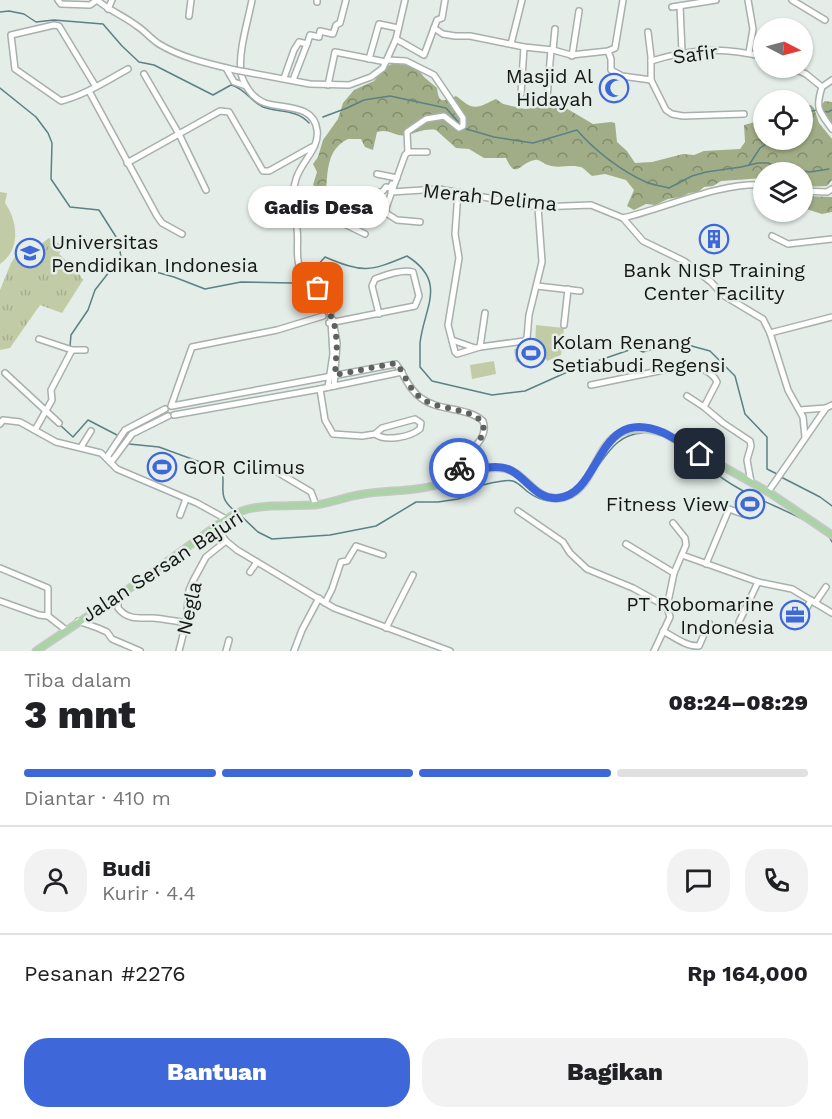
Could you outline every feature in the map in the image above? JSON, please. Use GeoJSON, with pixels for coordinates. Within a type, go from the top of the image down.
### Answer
{"type":"FeatureCollection","features":[{"type":"Feature","properties":{"kind":"main road","name":"Jalan Sersan Bajuri"},"geometry":{"type":"LineString","coordinates":[[36,651],[226,519],[238,513],[316,505],[336,502],[360,494],[435,486],[458,476],[488,468],[512,470],[540,495],[560,498],[570,495],[584,482],[610,440],[620,433],[636,428],[664,433],[751,482],[832,534]]}},
{"type":"Feature","properties":{"kind":"street"},"geometry":{"type":"LineString","coordinates":[[58,0],[61,4],[90,5],[97,0],[165,47],[206,63],[266,77],[328,85],[349,85],[364,80],[383,68],[396,39],[405,0]]}},
{"type":"Feature","properties":{"kind":"street"},"geometry":{"type":"LineString","coordinates":[[108,9],[112,0]]}},
{"type":"Feature","properties":{"kind":"street"},"geometry":{"type":"LineString","coordinates":[[189,16],[191,0]]}},
{"type":"Feature","properties":{"kind":"street"},"geometry":{"type":"LineString","coordinates":[[252,0],[240,64],[241,75],[246,86],[254,97],[264,103],[296,108],[310,115],[315,120],[317,129],[315,146],[299,169],[293,200],[298,231],[297,255],[300,269],[330,303],[333,354],[331,387]]}},
{"type":"Feature","properties":{"kind":"street"},"geometry":{"type":"LineString","coordinates":[[293,80],[310,35],[319,37],[320,31],[333,34],[336,25],[340,24],[346,0]]}},
{"type":"Feature","properties":{"kind":"street"},"geometry":{"type":"LineString","coordinates":[[396,39],[424,56],[437,20],[442,18],[445,0]]}},
{"type":"Feature","properties":{"kind":"street"},"geometry":{"type":"LineString","coordinates":[[511,44],[522,0]]}},
{"type":"Feature","properties":{"kind":"street"},"geometry":{"type":"LineString","coordinates":[[434,28],[455,36],[470,36],[552,50],[572,56],[608,51],[615,48],[623,0]]}},
{"type":"Feature","properties":{"kind":"street"},"geometry":{"type":"LineString","coordinates":[[672,7],[716,0]]}},
{"type":"Feature","properties":{"kind":"street"},"geometry":{"type":"LineString","coordinates":[[748,0],[753,28],[749,53]]}},
{"type":"Feature","properties":{"kind":"street"},"geometry":{"type":"LineString","coordinates":[[792,0],[825,20]]}},
{"type":"Feature","properties":{"kind":"street"},"geometry":{"type":"LineString","coordinates":[[804,7],[806,0]]}},
{"type":"Feature","properties":{"kind":"street"},"geometry":{"type":"LineString","coordinates":[[680,6],[682,52]]}},
{"type":"Feature","properties":{"kind":"street"},"geometry":{"type":"LineString","coordinates":[[572,56],[579,11]]}},
{"type":"Feature","properties":{"kind":"street"},"geometry":{"type":"LineString","coordinates":[[96,87],[59,26],[54,24],[11,35],[13,66],[18,72],[61,101],[89,91],[128,69]]}},
{"type":"Feature","properties":{"kind":"street"},"geometry":{"type":"LineString","coordinates":[[369,59],[379,24],[398,28]]}},
{"type":"Feature","properties":{"kind":"street"},"geometry":{"type":"LineString","coordinates":[[547,98],[555,29]]}},
{"type":"Feature","properties":{"kind":"street"},"geometry":{"type":"LineString","coordinates":[[648,32],[651,61]]}},
{"type":"Feature","properties":{"kind":"street"},"geometry":{"type":"LineString","coordinates":[[284,78],[299,42],[307,44]]}},
{"type":"Feature","properties":{"kind":"street"},"geometry":{"type":"LineString","coordinates":[[594,53],[597,46]]}},
{"type":"Feature","properties":{"kind":"street"},"geometry":{"type":"LineString","coordinates":[[521,94],[524,47]]}},
{"type":"Feature","properties":{"kind":"street","name":"Safir"},"geometry":{"type":"LineString","coordinates":[[744,114],[683,116],[672,114],[660,102],[651,80],[651,61],[682,52],[716,49],[753,54]]}},
{"type":"Feature","properties":{"kind":"street"},"geometry":{"type":"LineString","coordinates":[[608,51],[612,59],[610,70],[628,77],[651,80]]}},
{"type":"Feature","properties":{"kind":"street"},"geometry":{"type":"LineString","coordinates":[[328,85],[335,52],[369,59],[406,60],[434,75],[463,118],[461,127],[444,116],[432,117],[407,132],[408,153],[396,177],[386,213],[397,220],[420,222]]}},
{"type":"Feature","properties":{"kind":"street"},"geometry":{"type":"LineString","coordinates":[[226,68],[234,82],[246,86]]}},
{"type":"Feature","properties":{"kind":"street"},"geometry":{"type":"LineString","coordinates":[[144,74],[179,134],[206,190]]}},
{"type":"Feature","properties":{"kind":"street"},"geometry":{"type":"LineString","coordinates":[[811,78],[822,87]]}},
{"type":"Feature","properties":{"kind":"street"},"geometry":{"type":"LineString","coordinates":[[832,80],[822,87],[818,108],[832,129]]}},
{"type":"Feature","properties":{"kind":"street"},"geometry":{"type":"LineString","coordinates":[[89,91],[157,216],[162,223],[182,234]]}},
{"type":"Feature","properties":{"kind":"street"},"geometry":{"type":"LineString","coordinates":[[127,163],[220,111],[228,111],[260,169],[266,171],[315,146]]}},
{"type":"Feature","properties":{"kind":"street"},"geometry":{"type":"LineString","coordinates":[[408,153],[427,153]]}},
{"type":"Feature","properties":{"kind":"street"},"geometry":{"type":"LineString","coordinates":[[377,174],[396,177]]}},
{"type":"Feature","properties":{"kind":"street"},"geometry":{"type":"LineString","coordinates":[[293,192],[333,191],[353,198],[362,198],[364,194],[377,198],[386,187],[390,188],[396,177]]}},
{"type":"Feature","properties":{"kind":"street"},"geometry":{"type":"LineString","coordinates":[[753,184],[715,191],[623,218],[646,243],[684,261],[711,282],[723,295],[761,317],[770,333],[788,390],[800,410],[805,437]]}},
{"type":"Feature","properties":{"kind":"street","name":"Merah Delima"},"geometry":{"type":"LineString","coordinates":[[391,192],[429,188],[537,207],[591,205],[623,218]]}},
{"type":"Feature","properties":{"kind":"street"},"geometry":{"type":"LineString","coordinates":[[813,191],[827,192],[832,189]]}},
{"type":"Feature","properties":{"kind":"street"},"geometry":{"type":"LineString","coordinates":[[458,192],[454,234],[459,258],[448,325],[456,354],[478,347],[526,340],[529,315],[542,262],[537,207]]}},
{"type":"Feature","properties":{"kind":"street"},"geometry":{"type":"LineString","coordinates":[[333,219],[343,197]]}},
{"type":"Feature","properties":{"kind":"street"},"geometry":{"type":"LineString","coordinates":[[293,200],[365,234]]}},
{"type":"Feature","properties":{"kind":"street"},"geometry":{"type":"LineString","coordinates":[[772,236],[788,244],[832,239]]}},
{"type":"Feature","properties":{"kind":"street"},"geometry":{"type":"LineString","coordinates":[[332,321],[379,314],[417,303],[417,287],[412,270],[375,279],[372,286],[379,314]]}},
{"type":"Feature","properties":{"kind":"street"},"geometry":{"type":"LineString","coordinates":[[537,286],[580,291]]}},
{"type":"Feature","properties":{"kind":"street"},"geometry":{"type":"LineString","coordinates":[[564,325],[568,289]]}},
{"type":"Feature","properties":{"kind":"street"},"geometry":{"type":"LineString","coordinates":[[478,347],[485,314]]}},
{"type":"Feature","properties":{"kind":"street"},"geometry":{"type":"LineString","coordinates":[[171,415],[164,413],[169,407],[192,347],[277,330],[323,316]]}},
{"type":"Feature","properties":{"kind":"street"},"geometry":{"type":"LineString","coordinates":[[770,333],[832,317]]}},
{"type":"Feature","properties":{"kind":"street"},"geometry":{"type":"LineString","coordinates":[[39,339],[72,350],[85,350]]}},
{"type":"Feature","properties":{"kind":"street"},"geometry":{"type":"LineString","coordinates":[[452,340],[478,347]]}},
{"type":"Feature","properties":{"kind":"street"},"geometry":{"type":"LineString","coordinates":[[35,430],[52,399],[51,390],[72,350]]}},
{"type":"Feature","properties":{"kind":"street"},"geometry":{"type":"LineString","coordinates":[[402,372],[171,415],[132,434],[112,461],[107,457],[125,430],[169,407],[394,363],[398,365],[414,392],[428,403],[474,414],[483,421],[483,435],[459,468],[458,476]]}},
{"type":"Feature","properties":{"kind":"street"},"geometry":{"type":"LineString","coordinates":[[591,385],[692,365],[710,373],[716,380],[704,407]]}},
{"type":"Feature","properties":{"kind":"street"},"geometry":{"type":"LineString","coordinates":[[5,373],[59,423]]}},
{"type":"Feature","properties":{"kind":"street"},"geometry":{"type":"LineString","coordinates":[[311,380],[317,389],[331,433],[362,436],[375,434],[382,428],[416,419],[421,423],[420,429],[412,434],[388,438],[380,438],[375,434]]}},
{"type":"Feature","properties":{"kind":"street"},"geometry":{"type":"LineString","coordinates":[[251,391],[253,401]]}},
{"type":"Feature","properties":{"kind":"street"},"geometry":{"type":"LineString","coordinates":[[226,396],[228,405]]}},
{"type":"Feature","properties":{"kind":"street"},"geometry":{"type":"LineString","coordinates":[[687,396],[750,441],[747,460],[751,482]]}},
{"type":"Feature","properties":{"kind":"street"},"geometry":{"type":"LineString","coordinates":[[800,410],[829,406]]}},
{"type":"Feature","properties":{"kind":"street"},"geometry":{"type":"LineString","coordinates":[[769,493],[805,437],[829,406]]}},
{"type":"Feature","properties":{"kind":"street"},"geometry":{"type":"LineString","coordinates":[[169,407],[175,409],[171,415]]}},
{"type":"Feature","properties":{"kind":"street"},"geometry":{"type":"LineString","coordinates":[[2,420],[20,422],[56,442],[101,453],[117,469],[226,519]]}},
{"type":"Feature","properties":{"kind":"street"},"geometry":{"type":"LineString","coordinates":[[81,447],[90,431]]}},
{"type":"Feature","properties":{"kind":"street"},"geometry":{"type":"LineString","coordinates":[[274,470],[311,492],[316,505]]}},
{"type":"Feature","properties":{"kind":"street"},"geometry":{"type":"LineString","coordinates":[[180,515],[186,499]]}},
{"type":"Feature","properties":{"kind":"street"},"geometry":{"type":"LineString","coordinates":[[706,564],[729,509],[743,514]]}},
{"type":"Feature","properties":{"kind":"street"},"geometry":{"type":"LineString","coordinates":[[518,511],[563,542],[570,554],[587,569],[633,588],[667,607]]}},
{"type":"Feature","properties":{"kind":"street"},"geometry":{"type":"LineString","coordinates":[[654,651],[670,617],[667,607],[674,573],[686,545],[685,538],[673,523]]}},
{"type":"Feature","properties":{"kind":"street"},"geometry":{"type":"LineString","coordinates":[[216,526],[226,541],[325,603],[450,651]]}},
{"type":"Feature","properties":{"kind":"street","name":"Negla"},"geometry":{"type":"LineString","coordinates":[[179,651],[186,623],[189,590],[206,557],[226,541]]}},
{"type":"Feature","properties":{"kind":"street"},"geometry":{"type":"LineString","coordinates":[[626,544],[674,573]]}},
{"type":"Feature","properties":{"kind":"street"},"geometry":{"type":"LineString","coordinates":[[325,603],[340,562],[347,561],[356,546],[383,555]]}},
{"type":"Feature","properties":{"kind":"street"},"geometry":{"type":"LineString","coordinates":[[682,555],[758,582],[792,589],[832,613]]}},
{"type":"Feature","properties":{"kind":"street"},"geometry":{"type":"LineString","coordinates":[[250,572],[257,562]]}},
{"type":"Feature","properties":{"kind":"street"},"geometry":{"type":"LineString","coordinates":[[0,568],[48,588],[48,616]]}},
{"type":"Feature","properties":{"kind":"street"},"geometry":{"type":"LineString","coordinates":[[386,628],[413,575]]}},
{"type":"Feature","properties":{"kind":"street"},"geometry":{"type":"LineString","coordinates":[[740,622],[758,582]]}},
{"type":"Feature","properties":{"kind":"street"},"geometry":{"type":"LineString","coordinates":[[799,622],[826,587]]}},
{"type":"Feature","properties":{"kind":"street"},"geometry":{"type":"LineString","coordinates":[[116,597],[118,608],[126,615],[139,619],[154,618],[186,623]]}},
{"type":"Feature","properties":{"kind":"street"},"geometry":{"type":"LineString","coordinates":[[294,651],[319,598]]}},
{"type":"Feature","properties":{"kind":"street"},"geometry":{"type":"LineString","coordinates":[[0,601],[48,616],[66,630]]}},
{"type":"Feature","properties":{"kind":"street"},"geometry":{"type":"LineString","coordinates":[[78,621],[107,632],[112,639],[140,651]]}},
{"type":"Feature","properties":{"kind":"street"},"geometry":{"type":"LineString","coordinates":[[663,631],[690,646],[697,647],[709,623]]}},
{"type":"Feature","properties":{"kind":"street"},"geometry":{"type":"LineString","coordinates":[[226,651],[229,640]]}},
{"type":"Feature","properties":{"kind":"green space"},"geometry":{"type":"Polygon","coordinates":[[[394,63],[416,67],[437,88],[442,100],[456,96],[468,105],[476,107],[496,99],[503,104],[525,109],[559,104],[593,124],[615,123],[617,142],[635,163],[652,162],[683,154],[694,155],[704,151],[740,149],[745,142],[744,125],[753,123],[753,150],[813,150],[813,107],[819,123],[832,139],[832,180],[827,186],[813,187],[813,162],[753,162],[753,179],[721,181],[713,186],[704,187],[698,192],[668,199],[655,205],[646,204],[634,210],[627,206],[634,190],[626,180],[605,174],[592,176],[581,167],[552,166],[537,160],[530,161],[516,169],[506,158],[484,158],[469,149],[456,148],[436,130],[425,130],[403,136],[382,131],[377,132],[373,150],[365,147],[361,139],[348,139],[336,148],[328,168],[326,190],[323,192],[313,185],[317,172],[313,164],[318,157],[323,140],[338,119],[343,103],[354,90],[374,81],[386,67],[394,63]]]}},
{"type":"Feature","properties":{"kind":"green space"},"geometry":{"type":"Polygon","coordinates":[[[825,101],[832,102],[832,123],[820,106],[825,101]]]}},
{"type":"Feature","properties":{"kind":"green space"},"geometry":{"type":"Polygon","coordinates":[[[0,192],[7,193],[5,203],[13,218],[15,235],[11,251],[0,264],[0,192]]]}},
{"type":"Feature","properties":{"kind":"green space"},"geometry":{"type":"Polygon","coordinates":[[[813,196],[832,197],[832,212],[822,214],[813,211],[813,196]]]}},
{"type":"Feature","properties":{"kind":"green space"},"geometry":{"type":"Polygon","coordinates":[[[49,238],[63,246],[59,254],[83,280],[62,313],[40,305],[10,348],[0,350],[0,290],[11,263],[25,242],[32,240],[41,244],[49,238]]]}},
{"type":"Feature","properties":{"kind":"green space"},"geometry":{"type":"Polygon","coordinates":[[[536,325],[564,328],[561,355],[547,361],[539,358],[516,362],[514,349],[535,345],[536,325]]]}},
{"type":"Feature","properties":{"kind":"green space"},"geometry":{"type":"Polygon","coordinates":[[[494,361],[496,374],[472,379],[470,365],[494,361]]]}},
{"type":"Feature","properties":{"kind":"waterway"},"geometry":{"type":"LineString","coordinates":[[0,12],[24,14],[36,22],[54,20],[103,24],[139,62],[154,65],[213,95],[231,85],[240,89],[263,107],[299,115],[309,123]]}},
{"type":"Feature","properties":{"kind":"waterway"},"geometry":{"type":"LineString","coordinates":[[0,88],[36,117],[48,133],[52,143],[51,179],[70,207],[99,210],[118,240],[121,257],[138,267],[205,289],[241,282],[292,283],[304,278]]}},
{"type":"Feature","properties":{"kind":"waterway"},"geometry":{"type":"LineString","coordinates":[[323,117],[364,100],[390,96],[446,108],[460,124]]}},
{"type":"Feature","properties":{"kind":"waterway"},"geometry":{"type":"LineString","coordinates":[[813,111],[817,110]]}},
{"type":"Feature","properties":{"kind":"waterway"},"geometry":{"type":"LineString","coordinates":[[822,111],[832,110]]}},
{"type":"Feature","properties":{"kind":"waterway"},"geometry":{"type":"LineString","coordinates":[[463,128],[494,137],[533,143],[577,130],[600,152],[627,172],[649,183],[669,188],[692,176],[706,172],[758,163],[810,172],[829,169]]}},
{"type":"Feature","properties":{"kind":"waterway"},"geometry":{"type":"LineString","coordinates":[[749,165],[759,150]]}},
{"type":"Feature","properties":{"kind":"waterway"},"geometry":{"type":"LineString","coordinates":[[308,276],[325,257],[348,266],[366,269],[407,256],[427,276],[430,285],[430,296],[420,343],[420,367],[432,381],[492,395],[525,391],[574,369],[635,348],[643,352],[677,342],[710,351],[735,376],[745,414],[767,437],[767,469],[777,474]]}},
{"type":"Feature","properties":{"kind":"waterway"},"geometry":{"type":"LineString","coordinates":[[70,346],[71,335],[88,310],[95,290],[120,258]]}},
{"type":"Feature","properties":{"kind":"waterway"},"geometry":{"type":"LineString","coordinates":[[60,425],[73,437],[88,420],[117,435]]}},
{"type":"Feature","properties":{"kind":"waterway"},"geometry":{"type":"LineString","coordinates":[[593,473],[619,441],[634,434],[643,433]]}},
{"type":"Feature","properties":{"kind":"waterway"},"geometry":{"type":"LineString","coordinates":[[129,444],[159,447],[222,470],[224,496],[229,506],[235,511]]}},
{"type":"Feature","properties":{"kind":"waterway"},"geometry":{"type":"LineString","coordinates":[[680,446],[730,484],[806,521]]}},
{"type":"Feature","properties":{"kind":"waterway"},"geometry":{"type":"LineString","coordinates":[[781,477],[820,497],[832,506]]}},
{"type":"Feature","properties":{"kind":"waterway"},"geometry":{"type":"LineString","coordinates":[[239,514],[258,532],[272,539],[330,535],[376,526],[416,502],[458,499],[464,497],[472,487],[509,480],[544,500],[561,501],[572,496]]}},
{"type":"Feature","properties":{"kind":"waterway"},"geometry":{"type":"LineString","coordinates":[[828,535],[832,542]]}},
{"type":"Feature","properties":{"kind":"way so far"},"geometry":{"type":"LineString","coordinates":[[318,288],[330,303],[331,317],[334,322],[337,343],[335,375],[396,363],[418,397],[434,406],[474,414],[483,421],[483,435],[459,468]]}},
{"type":"Feature","properties":{"kind":"place","name":"Masjid Al Hidayah"},"geometry":{"type":"Point","coordinates":[614,88]}},
{"type":"Feature","properties":{"kind":"place","name":"Bank NISP Training Center Facility"},"geometry":{"type":"Point","coordinates":[714,239]}},
{"type":"Feature","properties":{"kind":"place","name":"Universitas Pendidikan Indonesia"},"geometry":{"type":"Point","coordinates":[30,253]}},
{"type":"Feature","properties":{"kind":"place","name":"Gadis Desa"},"geometry":{"type":"Point","coordinates":[318,288]}},
{"type":"Feature","properties":{"kind":"place","name":"Kolam Renang Setiabudi Regensi"},"geometry":{"type":"Point","coordinates":[531,353]}},
{"type":"Feature","properties":{"kind":"place","name":"GOR Cilimus"},"geometry":{"type":"Point","coordinates":[162,467]}},
{"type":"Feature","properties":{"kind":"place","name":"Fitness View"},"geometry":{"type":"Point","coordinates":[750,504]}},
{"type":"Feature","properties":{"kind":"place","name":"PT Robomarine Indonesia"},"geometry":{"type":"Point","coordinates":[795,615]}},
{"type":"Feature","properties":{"kind":"route"},"geometry":{"type":"LineString","coordinates":[[459,468],[458,476],[469,471],[488,468],[512,470],[540,495],[560,498],[570,495],[584,482],[610,440],[630,429],[650,429],[664,433],[700,454]]}}]}
